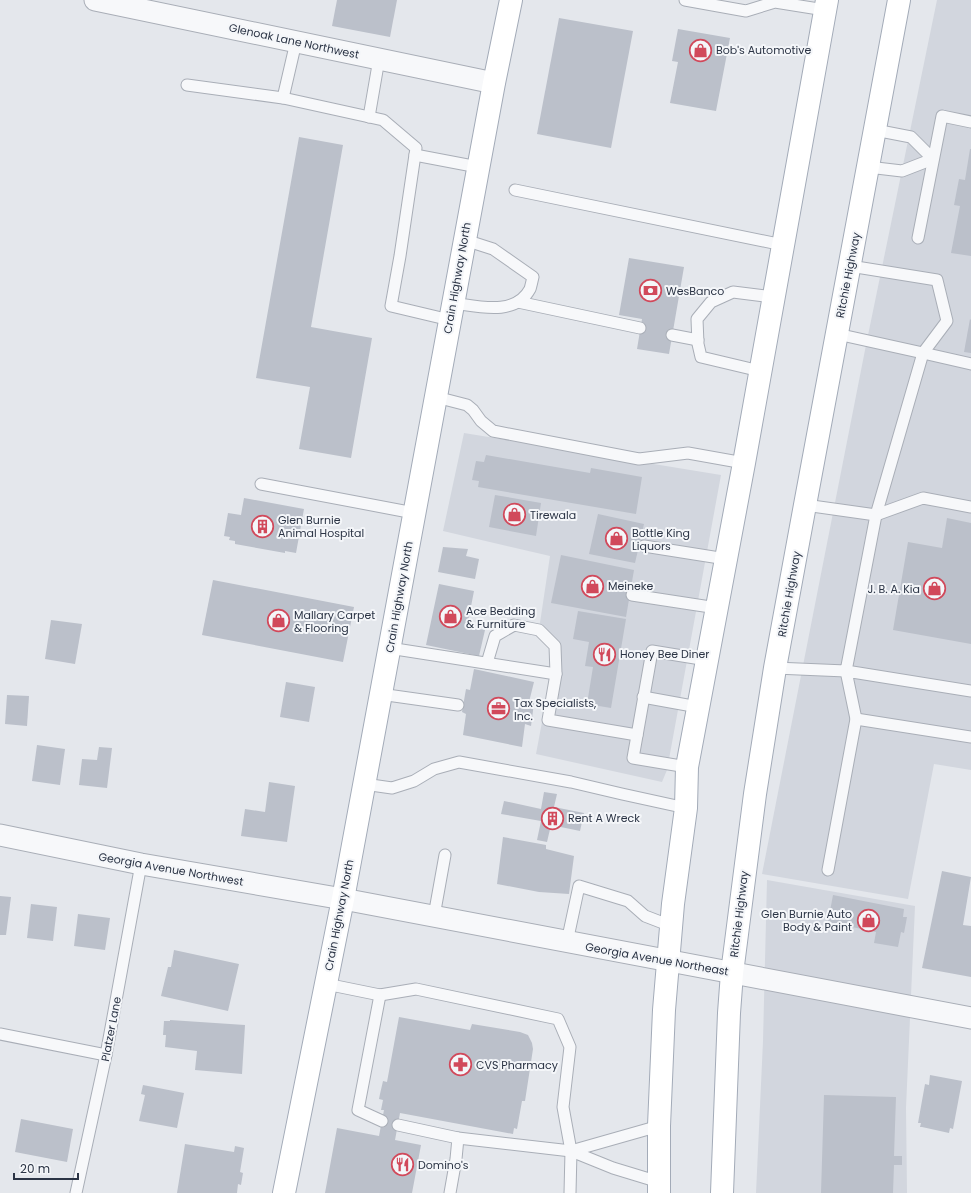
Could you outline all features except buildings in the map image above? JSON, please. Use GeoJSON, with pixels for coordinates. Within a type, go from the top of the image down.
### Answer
{"type":"FeatureCollection","features":[{"type":"Feature","properties":{"kind":"main road","name":"Crain Highway North"},"geometry":{"type":"LineString","coordinates":[[284,1193],[343,899],[464,240],[511,0]]}},
{"type":"Feature","properties":{"kind":"main road","name":"Ritchie Highway"},"geometry":{"type":"LineString","coordinates":[[722,1193],[732,973],[755,794],[775,668],[899,0]]}},
{"type":"Feature","properties":{"kind":"main road"},"geometry":{"type":"LineString","coordinates":[[659,1187],[659,1126],[664,1010],[686,808],[687,767],[744,463],[826,5]]}},
{"type":"Feature","properties":{"kind":"street","name":"Glenoak Lane Northwest"},"geometry":{"type":"LineString","coordinates":[[95,0],[494,83]]}},
{"type":"Feature","properties":{"kind":"street","name":"Georgia Avenue Northwest"},"geometry":{"type":"LineString","coordinates":[[0,835],[141,864],[343,899]]}},
{"type":"Feature","properties":{"kind":"street","name":"Georgia Avenue Northeast"},"geometry":{"type":"LineString","coordinates":[[343,899],[971,1018]]}},
{"type":"Feature","properties":{"kind":"lane"},"geometry":{"type":"LineString","coordinates":[[685,0],[746,11],[775,2],[826,5]]}},
{"type":"Feature","properties":{"kind":"lane"},"geometry":{"type":"LineString","coordinates":[[283,98],[296,42]]}},
{"type":"Feature","properties":{"kind":"lane"},"geometry":{"type":"LineString","coordinates":[[369,117],[379,59]]}},
{"type":"Feature","properties":{"kind":"lane"},"geometry":{"type":"LineString","coordinates":[[187,85],[283,98],[383,120],[416,148],[391,306],[451,311],[495,309],[518,302],[640,328]]}},
{"type":"Feature","properties":{"kind":"lane"},"geometry":{"type":"LineString","coordinates":[[918,238],[942,116],[971,122]]}},
{"type":"Feature","properties":{"kind":"lane"},"geometry":{"type":"LineString","coordinates":[[875,130],[911,137],[933,159]]}},
{"type":"Feature","properties":{"kind":"lane"},"geometry":{"type":"LineString","coordinates":[[415,155],[478,167]]}},
{"type":"Feature","properties":{"kind":"lane"},"geometry":{"type":"LineString","coordinates":[[868,167],[902,171],[933,159]]}},
{"type":"Feature","properties":{"kind":"lane"},"geometry":{"type":"LineString","coordinates":[[515,190],[782,245]]}},
{"type":"Feature","properties":{"kind":"lane"},"geometry":{"type":"LineString","coordinates":[[464,240],[493,249],[533,277],[530,289],[518,302]]}},
{"type":"Feature","properties":{"kind":"lane"},"geometry":{"type":"LineString","coordinates":[[828,870],[856,719],[846,671],[876,515],[923,353],[947,321],[937,280],[850,266]]}},
{"type":"Feature","properties":{"kind":"lane"},"geometry":{"type":"LineString","coordinates":[[760,371],[701,357],[698,340],[697,319],[711,302],[733,292],[773,297]]}},
{"type":"Feature","properties":{"kind":"lane"},"geometry":{"type":"LineString","coordinates":[[672,334],[698,340]]}},
{"type":"Feature","properties":{"kind":"lane"},"geometry":{"type":"LineString","coordinates":[[837,334],[971,364]]}},
{"type":"Feature","properties":{"kind":"lane"},"geometry":{"type":"LineString","coordinates":[[436,397],[467,405],[474,410],[481,421],[493,431],[639,459],[688,453],[744,463]]}},
{"type":"Feature","properties":{"kind":"lane"},"geometry":{"type":"LineString","coordinates":[[261,484],[414,513]]}},
{"type":"Feature","properties":{"kind":"lane"},"geometry":{"type":"LineString","coordinates":[[805,505],[876,515],[923,498],[971,507]]}},
{"type":"Feature","properties":{"kind":"lane"},"geometry":{"type":"LineString","coordinates":[[644,546],[726,559]]}},
{"type":"Feature","properties":{"kind":"lane"},"geometry":{"type":"LineString","coordinates":[[632,594],[716,608]]}},
{"type":"Feature","properties":{"kind":"lane"},"geometry":{"type":"LineString","coordinates":[[487,663],[494,636],[514,625],[539,630],[555,646],[556,674],[548,720],[637,735]]}},
{"type":"Feature","properties":{"kind":"lane"},"geometry":{"type":"LineString","coordinates":[[389,648],[556,674]]}},
{"type":"Feature","properties":{"kind":"lane"},"geometry":{"type":"LineString","coordinates":[[687,767],[633,758],[643,697],[652,651],[707,660]]}},
{"type":"Feature","properties":{"kind":"lane"},"geometry":{"type":"LineString","coordinates":[[775,668],[846,671],[971,691]]}},
{"type":"Feature","properties":{"kind":"lane"},"geometry":{"type":"LineString","coordinates":[[380,694],[458,706]]}},
{"type":"Feature","properties":{"kind":"lane"},"geometry":{"type":"LineString","coordinates":[[643,697],[698,707]]}},
{"type":"Feature","properties":{"kind":"lane"},"geometry":{"type":"LineString","coordinates":[[856,719],[971,737]]}},
{"type":"Feature","properties":{"kind":"lane"},"geometry":{"type":"LineString","coordinates":[[364,784],[392,788],[414,781],[434,769],[459,762],[571,782],[686,808]]}},
{"type":"Feature","properties":{"kind":"lane"},"geometry":{"type":"LineString","coordinates":[[434,916],[445,854]]}},
{"type":"Feature","properties":{"kind":"lane","name":"Platzer Lane"},"geometry":{"type":"LineString","coordinates":[[76,1193],[106,1055],[141,864]]}},
{"type":"Feature","properties":{"kind":"lane"},"geometry":{"type":"LineString","coordinates":[[567,942],[579,886],[628,901],[645,916],[672,926]]}},
{"type":"Feature","properties":{"kind":"lane"},"geometry":{"type":"LineString","coordinates":[[326,984],[380,995],[416,989],[558,1019],[570,1047],[563,1107],[571,1151],[570,1193]]}},
{"type":"Feature","properties":{"kind":"lane"},"geometry":{"type":"LineString","coordinates":[[380,995],[358,1110],[382,1122]]}},
{"type":"Feature","properties":{"kind":"lane"},"geometry":{"type":"LineString","coordinates":[[0,1034],[106,1055]]}},
{"type":"Feature","properties":{"kind":"lane"},"geometry":{"type":"LineString","coordinates":[[398,1125],[458,1138],[571,1151],[659,1187]]}},
{"type":"Feature","properties":{"kind":"lane"},"geometry":{"type":"LineString","coordinates":[[571,1151],[659,1126]]}},
{"type":"Feature","properties":{"kind":"lane"},"geometry":{"type":"LineString","coordinates":[[450,1193],[458,1138]]}},
{"type":"Feature","properties":{"kind":"shaded area"},"geometry":{"type":"Polygon","coordinates":[[[937,0],[971,0],[971,770],[934,764],[908,899],[762,874],[866,345],[937,0]]]}},
{"type":"Feature","properties":{"kind":"shaded area"},"geometry":{"type":"Polygon","coordinates":[[[464,433],[721,475],[667,770],[662,782],[536,754],[557,642],[538,636],[550,556],[443,531],[464,433]]]}},
{"type":"Feature","properties":{"kind":"shaded area"},"geometry":{"type":"Polygon","coordinates":[[[767,880],[915,906],[906,1108],[907,1193],[756,1193],[763,1041],[767,880]]]}},
{"type":"Feature","properties":{"kind":"place","name":"Bob's Automotive"},"geometry":{"type":"Point","coordinates":[701,50]}},
{"type":"Feature","properties":{"kind":"place","name":"WesBanco"},"geometry":{"type":"Point","coordinates":[651,291]}},
{"type":"Feature","properties":{"kind":"place","name":"Tirewala"},"geometry":{"type":"Point","coordinates":[515,515]}},
{"type":"Feature","properties":{"kind":"place","name":"Glen Burnie Animal Hospital"},"geometry":{"type":"Point","coordinates":[263,526]}},
{"type":"Feature","properties":{"kind":"place","name":"Bottle King Liquors"},"geometry":{"type":"Point","coordinates":[617,539]}},
{"type":"Feature","properties":{"kind":"place","name":"Meineke"},"geometry":{"type":"Point","coordinates":[593,586]}},
{"type":"Feature","properties":{"kind":"place","name":"J. B. A. Kia"},"geometry":{"type":"Point","coordinates":[935,589]}},
{"type":"Feature","properties":{"kind":"place","name":"Ace Bedding & Furniture"},"geometry":{"type":"Point","coordinates":[451,617]}},
{"type":"Feature","properties":{"kind":"place","name":"Mallary Carpet & Flooring"},"geometry":{"type":"Point","coordinates":[278,621]}},
{"type":"Feature","properties":{"kind":"place","name":"Honey Bee Diner"},"geometry":{"type":"Point","coordinates":[604,654]}},
{"type":"Feature","properties":{"kind":"place","name":"Tax Specialists, Inc."},"geometry":{"type":"Point","coordinates":[499,709]}},
{"type":"Feature","properties":{"kind":"place","name":"Rent A Wreck"},"geometry":{"type":"Point","coordinates":[552,818]}},
{"type":"Feature","properties":{"kind":"place","name":"Glen Burnie Auto Body & Paint"},"geometry":{"type":"Point","coordinates":[868,920]}},
{"type":"Feature","properties":{"kind":"place","name":"CVS Pharmacy"},"geometry":{"type":"Point","coordinates":[460,1065]}},
{"type":"Feature","properties":{"kind":"place","name":"Domino's"},"geometry":{"type":"Point","coordinates":[403,1165]}}]}
